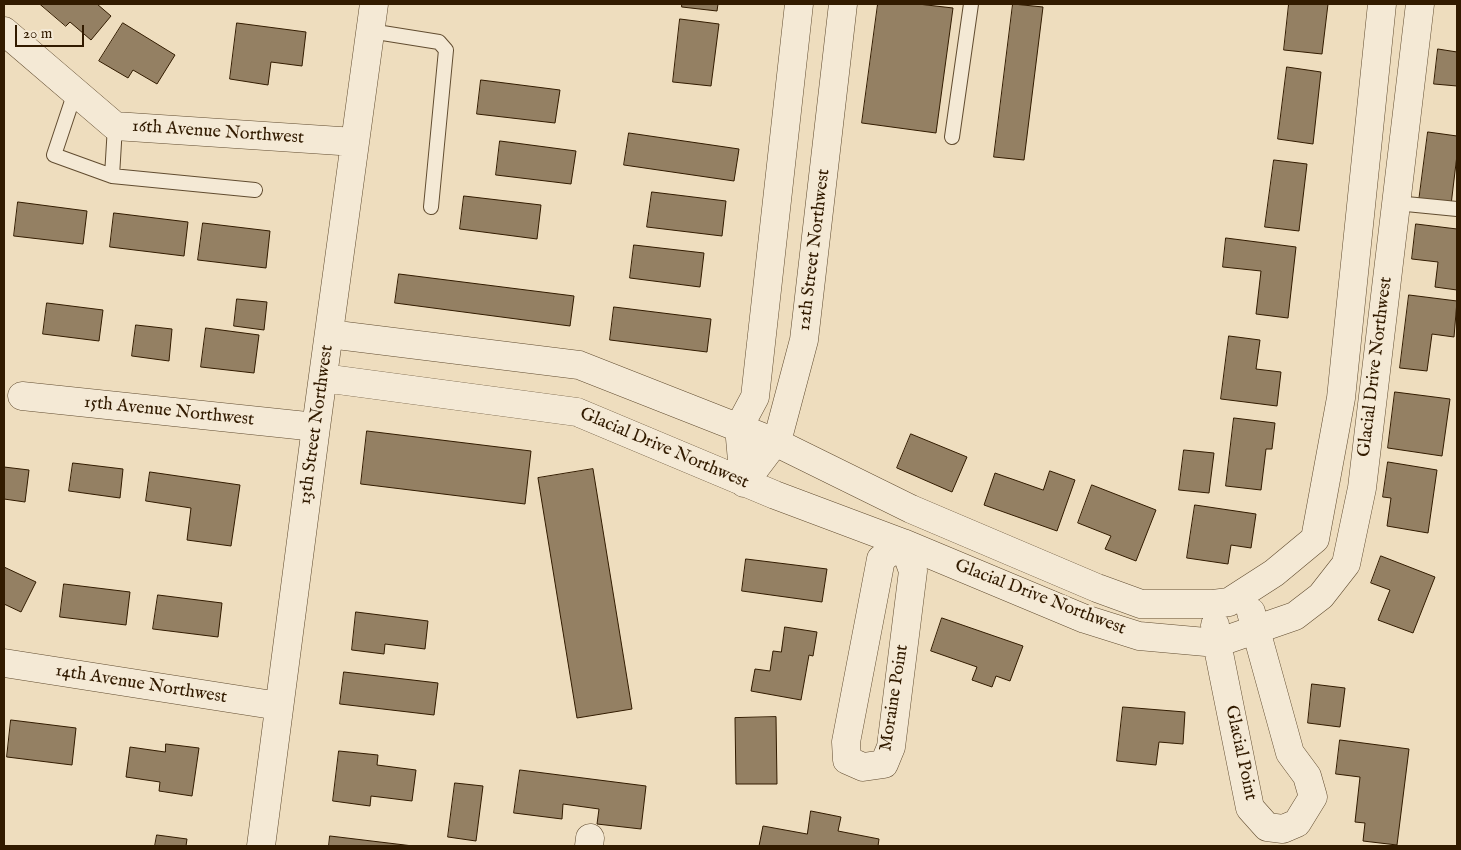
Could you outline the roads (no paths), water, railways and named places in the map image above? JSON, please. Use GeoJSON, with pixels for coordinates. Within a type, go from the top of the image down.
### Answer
{"type":"FeatureCollection","features":[{"type":"Feature","properties":{"kind":"street","name":"13th Street Northwest"},"geometry":{"type":"LineString","coordinates":[[261,846],[374,4]]}},
{"type":"Feature","properties":{"kind":"street"},"geometry":{"type":"LineString","coordinates":[[744,483],[739,427],[755,397],[799,4]]}},
{"type":"Feature","properties":{"kind":"street","name":"12th Street Northwest"},"geometry":{"type":"LineString","coordinates":[[744,483],[779,434],[804,340],[843,4]]}},
{"type":"Feature","properties":{"kind":"street"},"geometry":{"type":"LineString","coordinates":[[329,334],[579,365],[775,442],[911,509],[1097,588],[1141,604],[1213,604],[1229,602],[1274,572],[1315,538],[1341,398],[1382,4]]}},
{"type":"Feature","properties":{"kind":"street","name":"Glacial Drive Northwest"},"geometry":{"type":"LineString","coordinates":[[323,378],[576,412],[744,483],[903,543],[1085,619],[1139,636],[1217,643],[1256,630],[1296,616],[1322,596],[1346,564],[1362,488],[1420,4]]}},
{"type":"Feature","properties":{"kind":"street","name":"16th Avenue Northwest"},"geometry":{"type":"LineString","coordinates":[[4,31],[115,126],[355,142]]}},
{"type":"Feature","properties":{"kind":"street","name":"15th Avenue Northwest"},"geometry":{"type":"LineString","coordinates":[[22,396],[316,427]]}},
{"type":"Feature","properties":{"kind":"street"},"geometry":{"type":"LineString","coordinates":[[903,543],[911,509]]}},
{"type":"Feature","properties":{"kind":"street","name":"Moraine Point"},"geometry":{"type":"LineString","coordinates":[[903,543],[913,571],[891,747],[884,764],[863,767],[847,760],[846,742],[881,559],[903,543]]}},
{"type":"Feature","properties":{"kind":"street","name":"Glacial Point"},"geometry":{"type":"LineString","coordinates":[[1213,604],[1217,643],[1250,808],[1267,827],[1282,829],[1297,824],[1313,797],[1307,776],[1290,753],[1246,591]]}},
{"type":"Feature","properties":{"kind":"street","name":"14th Avenue Northwest"},"geometry":{"type":"LineString","coordinates":[[4,663],[279,706]]}},
{"type":"Feature","properties":{"kind":"lane"},"geometry":{"type":"LineString","coordinates":[[952,137],[971,4]]}},
{"type":"Feature","properties":{"kind":"lane"},"geometry":{"type":"LineString","coordinates":[[370,31],[439,42],[446,50],[431,207]]}},
{"type":"Feature","properties":{"kind":"lane"},"geometry":{"type":"LineString","coordinates":[[70,89],[54,154],[112,176],[254,190]]}},
{"type":"Feature","properties":{"kind":"lane"},"geometry":{"type":"LineString","coordinates":[[112,176],[115,126]]}},
{"type":"Feature","properties":{"kind":"lane"},"geometry":{"type":"LineString","coordinates":[[1396,202],[1457,209]]}}]}
